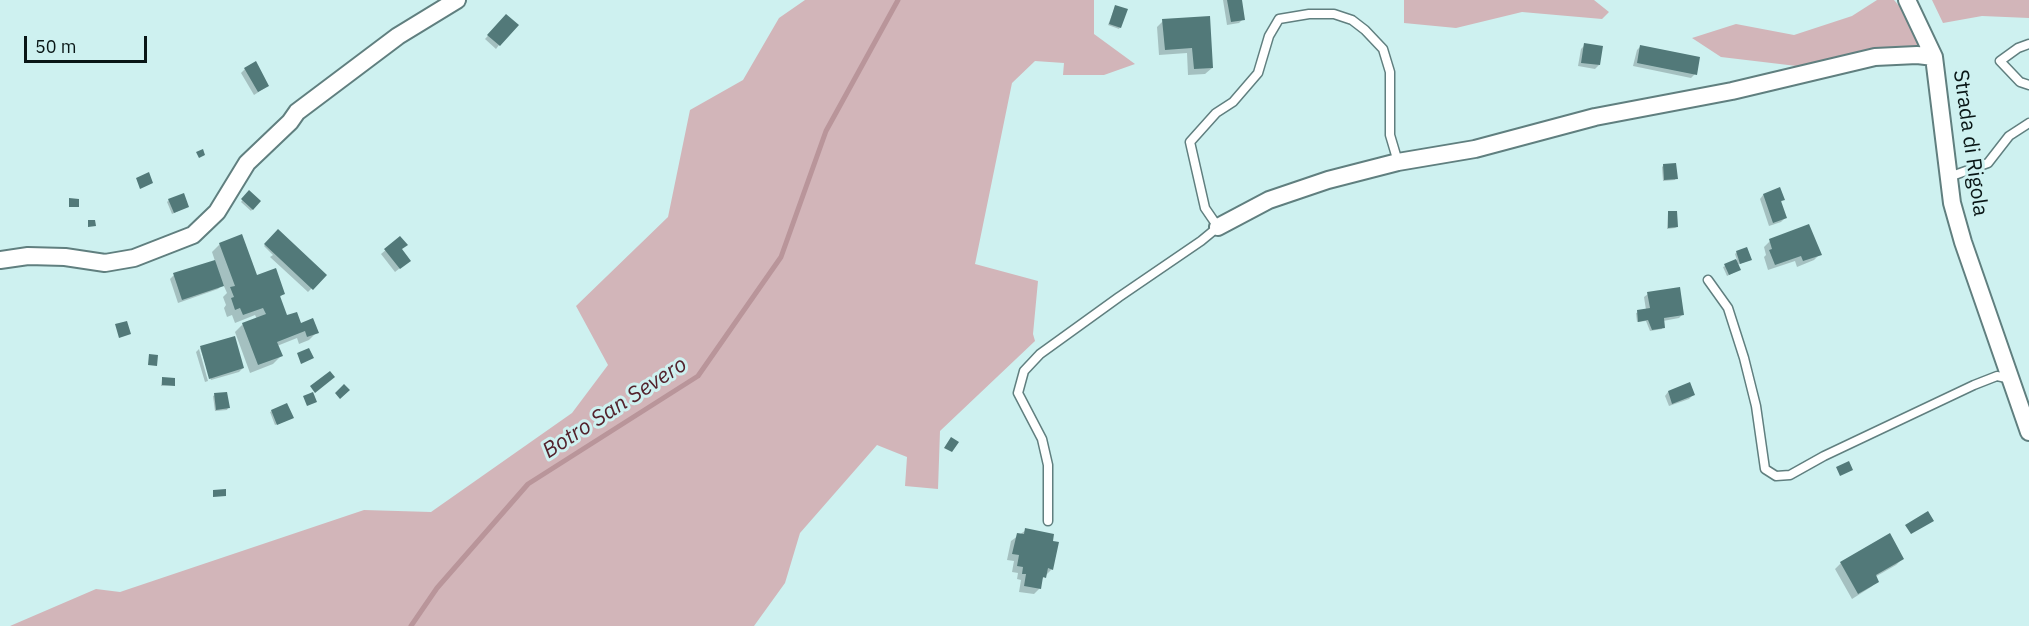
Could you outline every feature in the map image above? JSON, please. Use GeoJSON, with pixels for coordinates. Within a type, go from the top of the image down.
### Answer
{"type":"FeatureCollection","features":[{"type":"Feature","properties":{"kind":"street"},"geometry":{"type":"LineString","coordinates":[[0,260],[28,256],[65,257],[105,263],[134,258],[193,235],[217,212],[247,163],[290,122],[297,112],[398,36],[457,0]]}},
{"type":"Feature","properties":{"kind":"street","name":"Strada di Rigola"},"geometry":{"type":"LineString","coordinates":[[1907,0],[1934,57],[1952,202],[1963,242],[2029,432]]}},
{"type":"Feature","properties":{"kind":"street"},"geometry":{"type":"LineString","coordinates":[[1218,227],[1269,200],[1328,180],[1398,162],[1475,149],[1595,117],[1732,91],[1875,57],[1917,55],[1934,57]]}},
{"type":"Feature","properties":{"kind":"lane"},"geometry":{"type":"LineString","coordinates":[[1048,521],[1048,465],[1042,439],[1018,393],[1024,371],[1040,354],[1201,242],[1218,227],[1205,208],[1190,142],[1216,113],[1233,102],[1258,73],[1269,36],[1279,18],[1309,14],[1334,14],[1352,20],[1383,49],[1390,72],[1390,135],[1398,162]]}},
{"type":"Feature","properties":{"kind":"lane"},"geometry":{"type":"LineString","coordinates":[[2029,44],[2018,48],[2000,61],[2020,82],[2029,84]]}},
{"type":"Feature","properties":{"kind":"lane"},"geometry":{"type":"LineString","coordinates":[[1949,177],[1988,163],[2009,136],[2029,123]]}},
{"type":"Feature","properties":{"kind":"lane"},"geometry":{"type":"LineString","coordinates":[[1708,280],[1728,308],[1756,406],[1765,469],[1776,476],[1790,475],[1824,456],[1974,385],[1997,376],[2011,379]]}},
{"type":"Feature","properties":{"kind":"shaded area"},"geometry":{"type":"Polygon","coordinates":[[[805,0],[1094,0],[1094,34],[1135,64],[1104,75],[1063,75],[1064,63],[1035,61],[1012,83],[975,264],[1038,281],[1033,334],[1035,341],[940,431],[938,489],[905,486],[907,457],[877,445],[800,533],[785,583],[754,626],[10,626],[96,589],[120,592],[364,510],[431,512],[572,413],[608,365],[576,306],[668,217],[690,110],[743,80],[779,18],[805,0]]]}},
{"type":"Feature","properties":{"kind":"shaded area"},"geometry":{"type":"Polygon","coordinates":[[[1404,0],[1594,0],[1609,12],[1602,19],[1522,12],[1456,28],[1404,23],[1404,0]]]}},
{"type":"Feature","properties":{"kind":"shaded area"},"geometry":{"type":"Polygon","coordinates":[[[1877,0],[1894,0],[1913,22],[1924,50],[1805,67],[1721,57],[1692,38],[1736,24],[1794,35],[1852,16],[1877,0]]]}},
{"type":"Feature","properties":{"kind":"shaded area"},"geometry":{"type":"Polygon","coordinates":[[[1932,0],[2029,0],[2029,18],[1982,16],[1943,23],[1932,0]]]}},
{"type":"Feature","properties":{"kind":"building"},"geometry":{"type":"Polygon","coordinates":[[[1227,0],[1242,0],[1245,20],[1231,22],[1227,0]]]}},
{"type":"Feature","properties":{"kind":"building"},"geometry":{"type":"Polygon","coordinates":[[[1115,5],[1128,9],[1121,28],[1109,24],[1115,5]]]}},
{"type":"Feature","properties":{"kind":"building"},"geometry":{"type":"Polygon","coordinates":[[[506,14],[519,25],[500,46],[487,35],[506,14]]]}},
{"type":"Feature","properties":{"kind":"building"},"geometry":{"type":"Polygon","coordinates":[[[1210,16],[1213,68],[1194,69],[1192,48],[1165,50],[1162,19],[1210,16]]]}},
{"type":"Feature","properties":{"kind":"building"},"geometry":{"type":"Polygon","coordinates":[[[1584,43],[1603,46],[1600,65],[1581,63],[1584,43]]]}},
{"type":"Feature","properties":{"kind":"building"},"geometry":{"type":"Polygon","coordinates":[[[1640,45],[1700,57],[1697,75],[1637,63],[1640,45]]]}},
{"type":"Feature","properties":{"kind":"building"},"geometry":{"type":"Polygon","coordinates":[[[256,61],[269,86],[258,92],[244,68],[256,61]]]}},
{"type":"Feature","properties":{"kind":"building"},"geometry":{"type":"Polygon","coordinates":[[[203,149],[205,155],[199,158],[196,152],[203,149]]]}},
{"type":"Feature","properties":{"kind":"building"},"geometry":{"type":"Polygon","coordinates":[[[1676,163],[1678,179],[1664,180],[1663,164],[1676,163]]]}},
{"type":"Feature","properties":{"kind":"building"},"geometry":{"type":"Polygon","coordinates":[[[149,172],[153,183],[140,189],[136,178],[149,172]]]}},
{"type":"Feature","properties":{"kind":"building"},"geometry":{"type":"Polygon","coordinates":[[[1780,187],[1785,200],[1781,201],[1787,218],[1773,223],[1763,194],[1780,187]]]}},
{"type":"Feature","properties":{"kind":"building"},"geometry":{"type":"Polygon","coordinates":[[[249,190],[261,201],[253,210],[241,199],[249,190]]]}},
{"type":"Feature","properties":{"kind":"building"},"geometry":{"type":"Polygon","coordinates":[[[184,193],[189,207],[174,213],[168,199],[184,193]]]}},
{"type":"Feature","properties":{"kind":"building"},"geometry":{"type":"Polygon","coordinates":[[[69,198],[79,199],[79,207],[69,207],[69,198]]]}},
{"type":"Feature","properties":{"kind":"building"},"geometry":{"type":"Polygon","coordinates":[[[1668,211],[1677,211],[1678,227],[1668,228],[1668,211]]]}},
{"type":"Feature","properties":{"kind":"building"},"geometry":{"type":"Polygon","coordinates":[[[88,220],[95,220],[96,226],[88,227],[88,220]]]}},
{"type":"Feature","properties":{"kind":"building"},"geometry":{"type":"Polygon","coordinates":[[[1809,224],[1822,255],[1803,261],[1801,256],[1775,265],[1769,250],[1772,249],[1769,239],[1809,224]]]}},
{"type":"Feature","properties":{"kind":"building"},"geometry":{"type":"Polygon","coordinates":[[[278,229],[327,275],[313,290],[264,244],[278,229]]]}},
{"type":"Feature","properties":{"kind":"building"},"geometry":{"type":"Polygon","coordinates":[[[242,234],[257,275],[276,268],[285,294],[280,296],[287,315],[297,312],[301,323],[313,318],[319,333],[307,337],[305,331],[277,342],[283,356],[258,365],[242,323],[266,314],[263,308],[243,315],[240,308],[235,310],[230,287],[235,286],[219,243],[242,234]]]}},
{"type":"Feature","properties":{"kind":"building"},"geometry":{"type":"Polygon","coordinates":[[[400,236],[408,245],[402,249],[411,261],[400,269],[384,249],[400,236]]]}},
{"type":"Feature","properties":{"kind":"building"},"geometry":{"type":"Polygon","coordinates":[[[1747,247],[1752,260],[1740,264],[1736,251],[1747,247]]]}},
{"type":"Feature","properties":{"kind":"building"},"geometry":{"type":"Polygon","coordinates":[[[1736,259],[1741,270],[1729,275],[1724,264],[1736,259]]]}},
{"type":"Feature","properties":{"kind":"building"},"geometry":{"type":"Polygon","coordinates":[[[215,260],[224,286],[182,300],[173,273],[215,260]]]}},
{"type":"Feature","properties":{"kind":"building"},"geometry":{"type":"Polygon","coordinates":[[[1680,287],[1684,315],[1664,318],[1665,328],[1652,330],[1648,320],[1638,322],[1637,310],[1650,308],[1647,292],[1680,287]]]}},
{"type":"Feature","properties":{"kind":"building"},"geometry":{"type":"Polygon","coordinates":[[[127,321],[131,334],[119,338],[115,324],[127,321]]]}},
{"type":"Feature","properties":{"kind":"building"},"geometry":{"type":"Polygon","coordinates":[[[235,336],[244,368],[209,379],[200,346],[235,336]]]}},
{"type":"Feature","properties":{"kind":"building"},"geometry":{"type":"Polygon","coordinates":[[[309,348],[314,358],[301,364],[297,353],[309,348]]]}},
{"type":"Feature","properties":{"kind":"building"},"geometry":{"type":"Polygon","coordinates":[[[149,354],[158,355],[157,366],[148,365],[149,354]]]}},
{"type":"Feature","properties":{"kind":"building"},"geometry":{"type":"Polygon","coordinates":[[[330,371],[335,377],[315,393],[310,386],[330,371]]]}},
{"type":"Feature","properties":{"kind":"building"},"geometry":{"type":"Polygon","coordinates":[[[162,377],[175,378],[175,386],[162,385],[162,377]]]}},
{"type":"Feature","properties":{"kind":"building"},"geometry":{"type":"Polygon","coordinates":[[[1690,382],[1695,395],[1672,404],[1668,391],[1690,382]]]}},
{"type":"Feature","properties":{"kind":"building"},"geometry":{"type":"Polygon","coordinates":[[[344,384],[350,390],[340,399],[335,393],[344,384]]]}},
{"type":"Feature","properties":{"kind":"building"},"geometry":{"type":"Polygon","coordinates":[[[227,392],[230,408],[216,410],[214,393],[227,392]]]}},
{"type":"Feature","properties":{"kind":"building"},"geometry":{"type":"Polygon","coordinates":[[[313,392],[317,402],[307,406],[303,396],[313,392]]]}},
{"type":"Feature","properties":{"kind":"building"},"geometry":{"type":"Polygon","coordinates":[[[287,403],[294,418],[277,425],[271,410],[287,403]]]}},
{"type":"Feature","properties":{"kind":"building"},"geometry":{"type":"Polygon","coordinates":[[[951,437],[959,442],[952,452],[944,448],[951,437]]]}},
{"type":"Feature","properties":{"kind":"building"},"geometry":{"type":"Polygon","coordinates":[[[1849,461],[1853,470],[1840,476],[1836,467],[1849,461]]]}},
{"type":"Feature","properties":{"kind":"building"},"geometry":{"type":"Polygon","coordinates":[[[226,489],[226,496],[213,497],[213,490],[226,489]]]}},
{"type":"Feature","properties":{"kind":"building"},"geometry":{"type":"Polygon","coordinates":[[[1928,511],[1934,521],[1911,534],[1905,525],[1928,511]]]}},
{"type":"Feature","properties":{"kind":"building"},"geometry":{"type":"Polygon","coordinates":[[[1025,528],[1054,534],[1053,541],[1059,542],[1053,570],[1048,568],[1046,578],[1043,577],[1041,589],[1024,586],[1026,574],[1022,574],[1023,567],[1017,566],[1019,555],[1012,554],[1017,533],[1024,534],[1025,528]]]}},
{"type":"Feature","properties":{"kind":"building"},"geometry":{"type":"Polygon","coordinates":[[[1890,533],[1904,559],[1876,575],[1879,582],[1858,594],[1840,562],[1890,533]]]}},
{"type":"Feature","properties":{"kind":"waterway","name":"Botro San Severo"},"geometry":{"type":"LineString","coordinates":[[411,626],[437,588],[528,484],[698,376],[781,257],[826,131],[898,0]]}}]}
